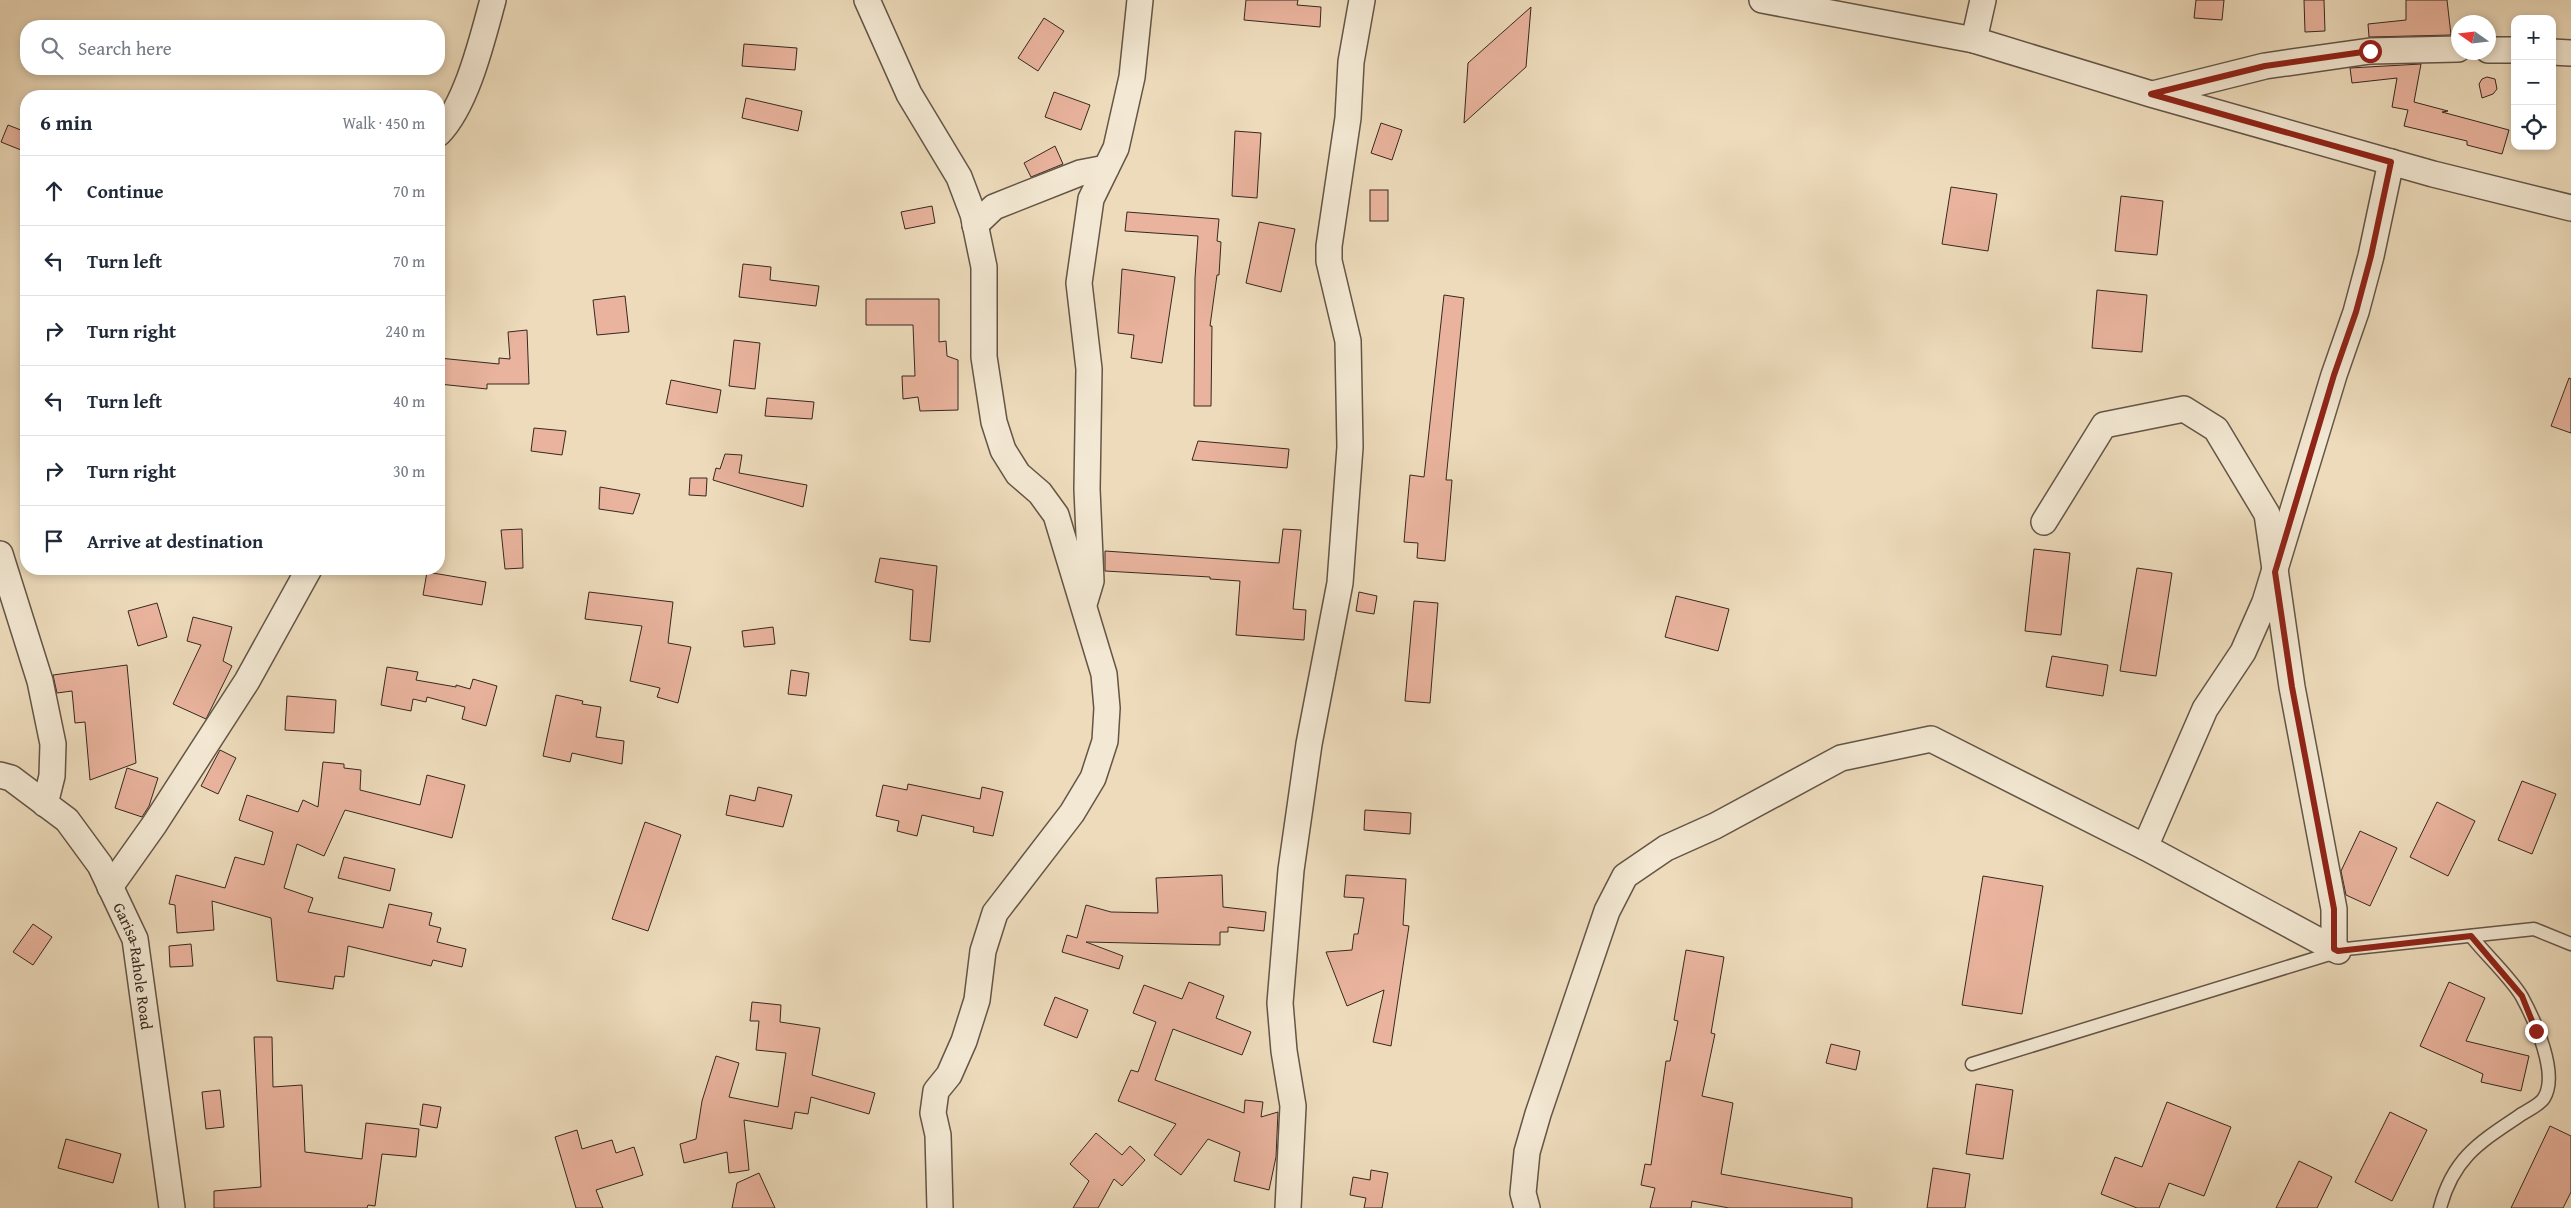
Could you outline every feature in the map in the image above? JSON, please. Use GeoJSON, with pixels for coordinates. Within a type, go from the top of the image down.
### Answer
{"type":"FeatureCollection","features":[{"type":"Feature","properties":{"kind":"street"},"geometry":{"type":"LineString","coordinates":[[445,126],[449,122],[475,62],[493,0]]}},
{"type":"Feature","properties":{"kind":"street"},"geometry":{"type":"LineString","coordinates":[[867,0],[908,94],[960,177],[975,225],[984,267],[984,357],[994,422],[1003,450],[1018,474],[1040,493],[1056,515],[1104,674],[1107,708],[1105,741],[1093,778],[1072,813],[995,913],[982,951],[977,1000],[964,1041],[949,1075],[936,1091],[933,1113],[938,1135],[940,1208]]}},
{"type":"Feature","properties":{"kind":"street"},"geometry":{"type":"LineString","coordinates":[[1084,603],[1091,581],[1092,544],[1087,490],[1090,369],[1079,283],[1091,199],[1116,148],[1132,77],[1140,0]]}},
{"type":"Feature","properties":{"kind":"street"},"geometry":{"type":"LineString","coordinates":[[1288,1208],[1293,1106],[1284,1051],[1280,1003],[1291,870],[1309,744],[1340,574],[1350,447],[1348,341],[1329,260],[1329,246],[1348,118],[1351,62],[1362,0]]}},
{"type":"Feature","properties":{"kind":"street"},"geometry":{"type":"LineString","coordinates":[[1762,0],[1974,40],[2151,94],[2391,162],[2571,208]]}},
{"type":"Feature","properties":{"kind":"street"},"geometry":{"type":"LineString","coordinates":[[1974,40],[1983,0]]}},
{"type":"Feature","properties":{"kind":"street"},"geometry":{"type":"LineString","coordinates":[[2151,94],[2265,66],[2370,51],[2451,49]]}},
{"type":"Feature","properties":{"kind":"street"},"geometry":{"type":"LineString","coordinates":[[2496,50],[2511,50]]}},
{"type":"Feature","properties":{"kind":"street"},"geometry":{"type":"LineString","coordinates":[[2556,52],[2571,53]]}},
{"type":"Feature","properties":{"kind":"street"},"geometry":{"type":"LineString","coordinates":[[2145,847],[2205,709],[2243,652],[2275,572],[2334,375],[2356,312],[2371,256],[2391,162]]}},
{"type":"Feature","properties":{"kind":"street"},"geometry":{"type":"LineString","coordinates":[[975,225],[994,207],[1080,173],[1106,168]]}},
{"type":"Feature","properties":{"kind":"street"},"geometry":{"type":"LineString","coordinates":[[2044,522],[2104,424],[2184,409],[2216,428],[2267,514],[2292,687],[2334,909],[2336,950]]}},
{"type":"Feature","properties":{"kind":"street"},"geometry":{"type":"LineString","coordinates":[[0,554],[40,681],[53,744],[52,776],[45,804]]}},
{"type":"Feature","properties":{"kind":"street"},"geometry":{"type":"LineString","coordinates":[[110,887],[154,824],[247,681],[306,575]]}},
{"type":"Feature","properties":{"kind":"street"},"geometry":{"type":"LineString","coordinates":[[1527,1208],[1524,1193],[1527,1152],[1607,911],[1625,876],[1666,848],[1715,826],[1841,758],[1931,739],[2145,847],[2336,950]]}},
{"type":"Feature","properties":{"kind":"street","name":"Garisa-Rahole Road"},"geometry":{"type":"LineString","coordinates":[[0,775],[11,778],[66,820],[100,865],[135,939],[172,1208]]}},
{"type":"Feature","properties":{"kind":"lane"},"geometry":{"type":"LineString","coordinates":[[1972,1064],[2336,950],[2534,929],[2571,944]]}},
{"type":"Feature","properties":{"kind":"lane"},"geometry":{"type":"LineString","coordinates":[[2440,1208],[2456,1169],[2476,1145],[2544,1100],[2550,1083],[2549,1066],[2522,996],[2471,936]]}},
{"type":"Feature","properties":{"kind":"building"},"geometry":{"type":"Polygon","coordinates":[[[1246,0],[1298,0],[1297,5],[1321,7],[1320,27],[1244,20],[1246,0]]]}},
{"type":"Feature","properties":{"kind":"building"},"geometry":{"type":"Polygon","coordinates":[[[2196,0],[2224,0],[2222,20],[2194,18],[2196,0]]]}},
{"type":"Feature","properties":{"kind":"building"},"geometry":{"type":"Polygon","coordinates":[[[2304,0],[2324,0],[2325,31],[2305,32],[2304,0]]]}},
{"type":"Feature","properties":{"kind":"building"},"geometry":{"type":"Polygon","coordinates":[[[2406,0],[2447,0],[2451,35],[2369,37],[2368,24],[2406,20],[2406,0]]]}},
{"type":"Feature","properties":{"kind":"building"},"geometry":{"type":"Polygon","coordinates":[[[1531,7],[1526,67],[1464,123],[1468,63],[1531,7]]]}},
{"type":"Feature","properties":{"kind":"building"},"geometry":{"type":"Polygon","coordinates":[[[1044,18],[1064,31],[1038,71],[1018,58],[1044,18]]]}},
{"type":"Feature","properties":{"kind":"building"},"geometry":{"type":"Polygon","coordinates":[[[744,44],[797,48],[795,70],[742,66],[744,44]]]}},
{"type":"Feature","properties":{"kind":"building"},"geometry":{"type":"Polygon","coordinates":[[[2421,64],[2414,102],[2448,111],[2442,112],[2509,130],[2502,154],[2467,145],[2467,141],[2404,126],[2408,110],[2392,107],[2397,78],[2352,83],[2350,68],[2421,64]]]}},
{"type":"Feature","properties":{"kind":"building"},"geometry":{"type":"Polygon","coordinates":[[[2487,77],[2495,79],[2497,89],[2493,94],[2482,98],[2479,84],[2482,79],[2487,77]]]}},
{"type":"Feature","properties":{"kind":"building"},"geometry":{"type":"Polygon","coordinates":[[[1054,92],[1090,105],[1081,130],[1045,117],[1054,92]]]}},
{"type":"Feature","properties":{"kind":"building"},"geometry":{"type":"Polygon","coordinates":[[[746,98],[802,111],[798,131],[742,118],[746,98]]]}},
{"type":"Feature","properties":{"kind":"building"},"geometry":{"type":"Polygon","coordinates":[[[1381,123],[1402,130],[1392,160],[1371,153],[1381,123]]]}},
{"type":"Feature","properties":{"kind":"building"},"geometry":{"type":"Polygon","coordinates":[[[8,125],[20,130],[20,150],[1,142],[8,125]]]}},
{"type":"Feature","properties":{"kind":"building"},"geometry":{"type":"Polygon","coordinates":[[[1235,131],[1261,133],[1257,198],[1232,196],[1235,131]]]}},
{"type":"Feature","properties":{"kind":"building"},"geometry":{"type":"Polygon","coordinates":[[[1055,146],[1063,164],[1031,177],[1024,163],[1055,146]]]}},
{"type":"Feature","properties":{"kind":"building"},"geometry":{"type":"Polygon","coordinates":[[[1951,187],[1997,194],[1988,251],[1942,244],[1951,187]]]}},
{"type":"Feature","properties":{"kind":"building"},"geometry":{"type":"Polygon","coordinates":[[[1370,190],[1388,190],[1388,221],[1370,221],[1370,190]]]}},
{"type":"Feature","properties":{"kind":"building"},"geometry":{"type":"Polygon","coordinates":[[[2121,196],[2163,201],[2157,255],[2115,251],[2121,196]]]}},
{"type":"Feature","properties":{"kind":"building"},"geometry":{"type":"Polygon","coordinates":[[[932,206],[935,223],[905,229],[901,212],[932,206]]]}},
{"type":"Feature","properties":{"kind":"building"},"geometry":{"type":"Polygon","coordinates":[[[1127,212],[1219,219],[1217,241],[1221,242],[1219,275],[1217,275],[1210,326],[1212,326],[1211,406],[1194,406],[1195,278],[1198,236],[1125,231],[1127,212]]]}},
{"type":"Feature","properties":{"kind":"building"},"geometry":{"type":"Polygon","coordinates":[[[1259,222],[1295,229],[1281,292],[1246,283],[1259,222]]]}},
{"type":"Feature","properties":{"kind":"building"},"geometry":{"type":"Polygon","coordinates":[[[743,264],[771,267],[770,280],[819,286],[816,306],[739,297],[743,264]]]}},
{"type":"Feature","properties":{"kind":"building"},"geometry":{"type":"Polygon","coordinates":[[[1122,269],[1175,277],[1162,363],[1131,358],[1134,335],[1118,333],[1122,269]]]}},
{"type":"Feature","properties":{"kind":"building"},"geometry":{"type":"Polygon","coordinates":[[[2097,290],[2147,295],[2142,352],[2092,348],[2097,290]]]}},
{"type":"Feature","properties":{"kind":"building"},"geometry":{"type":"Polygon","coordinates":[[[1444,295],[1464,298],[1446,480],[1452,480],[1445,561],[1417,558],[1418,543],[1404,542],[1410,475],[1424,477],[1444,295]]]}},
{"type":"Feature","properties":{"kind":"building"},"geometry":{"type":"Polygon","coordinates":[[[625,296],[629,332],[597,335],[593,300],[625,296]]]}},
{"type":"Feature","properties":{"kind":"building"},"geometry":{"type":"Polygon","coordinates":[[[866,299],[939,299],[939,342],[946,341],[947,356],[958,360],[958,410],[920,411],[918,397],[903,399],[902,376],[915,376],[913,325],[866,325],[866,299]]]}},
{"type":"Feature","properties":{"kind":"building"},"geometry":{"type":"Polygon","coordinates":[[[527,330],[529,384],[487,384],[487,389],[445,385],[445,359],[499,364],[499,358],[510,359],[508,332],[527,330]]]}},
{"type":"Feature","properties":{"kind":"building"},"geometry":{"type":"Polygon","coordinates":[[[734,340],[760,343],[755,389],[729,386],[734,340]]]}},
{"type":"Feature","properties":{"kind":"building"},"geometry":{"type":"Polygon","coordinates":[[[2569,378],[2571,379],[2571,433],[2551,426],[2569,378]]]}},
{"type":"Feature","properties":{"kind":"building"},"geometry":{"type":"Polygon","coordinates":[[[671,380],[721,390],[717,413],[666,404],[671,380]]]}},
{"type":"Feature","properties":{"kind":"building"},"geometry":{"type":"Polygon","coordinates":[[[767,398],[814,402],[812,419],[765,416],[767,398]]]}},
{"type":"Feature","properties":{"kind":"building"},"geometry":{"type":"Polygon","coordinates":[[[534,428],[566,431],[562,455],[531,451],[534,428]]]}},
{"type":"Feature","properties":{"kind":"building"},"geometry":{"type":"Polygon","coordinates":[[[1198,441],[1289,449],[1287,468],[1192,460],[1198,441]]]}},
{"type":"Feature","properties":{"kind":"building"},"geometry":{"type":"Polygon","coordinates":[[[725,454],[742,455],[739,473],[807,485],[803,507],[713,480],[716,468],[720,469],[725,454]]]}},
{"type":"Feature","properties":{"kind":"building"},"geometry":{"type":"Polygon","coordinates":[[[690,478],[707,478],[706,496],[689,495],[690,478]]]}},
{"type":"Feature","properties":{"kind":"building"},"geometry":{"type":"Polygon","coordinates":[[[600,487],[640,494],[633,514],[599,509],[600,487]]]}},
{"type":"Feature","properties":{"kind":"building"},"geometry":{"type":"Polygon","coordinates":[[[522,529],[523,568],[505,569],[501,530],[522,529]]]}},
{"type":"Feature","properties":{"kind":"building"},"geometry":{"type":"Polygon","coordinates":[[[1283,529],[1301,530],[1293,609],[1306,610],[1304,640],[1236,635],[1240,581],[1210,579],[1210,577],[1105,571],[1105,551],[1279,563],[1283,529]]]}},
{"type":"Feature","properties":{"kind":"building"},"geometry":{"type":"Polygon","coordinates":[[[2034,549],[2070,553],[2061,635],[2025,631],[2034,549]]]}},
{"type":"Feature","properties":{"kind":"building"},"geometry":{"type":"Polygon","coordinates":[[[880,558],[937,566],[930,642],[910,640],[913,590],[875,582],[880,558]]]}},
{"type":"Feature","properties":{"kind":"building"},"geometry":{"type":"Polygon","coordinates":[[[2137,568],[2172,573],[2156,676],[2120,671],[2137,568]]]}},
{"type":"Feature","properties":{"kind":"building"},"geometry":{"type":"Polygon","coordinates":[[[426,575],[445,575],[486,582],[482,605],[423,595],[426,575]]]}},
{"type":"Feature","properties":{"kind":"building"},"geometry":{"type":"Polygon","coordinates":[[[589,592],[673,602],[668,643],[691,647],[678,703],[657,697],[660,688],[630,681],[642,626],[585,619],[589,592]]]}},
{"type":"Feature","properties":{"kind":"building"},"geometry":{"type":"Polygon","coordinates":[[[1359,592],[1377,596],[1374,614],[1356,611],[1359,592]]]}},
{"type":"Feature","properties":{"kind":"building"},"geometry":{"type":"Polygon","coordinates":[[[1676,596],[1729,609],[1718,651],[1665,637],[1676,596]]]}},
{"type":"Feature","properties":{"kind":"building"},"geometry":{"type":"Polygon","coordinates":[[[1414,601],[1438,603],[1430,703],[1405,701],[1414,601]]]}},
{"type":"Feature","properties":{"kind":"building"},"geometry":{"type":"Polygon","coordinates":[[[157,603],[167,637],[138,646],[128,611],[157,603]]]}},
{"type":"Feature","properties":{"kind":"building"},"geometry":{"type":"Polygon","coordinates":[[[193,617],[232,627],[223,661],[232,666],[206,719],[173,704],[201,645],[187,641],[193,617]]]}},
{"type":"Feature","properties":{"kind":"building"},"geometry":{"type":"Polygon","coordinates":[[[773,627],[775,644],[744,647],[742,631],[773,627]]]}},
{"type":"Feature","properties":{"kind":"building"},"geometry":{"type":"Polygon","coordinates":[[[2052,656],[2108,665],[2103,696],[2046,687],[2052,656]]]}},
{"type":"Feature","properties":{"kind":"building"},"geometry":{"type":"Polygon","coordinates":[[[127,665],[136,763],[90,780],[85,722],[75,723],[72,691],[57,693],[53,675],[127,665]]]}},
{"type":"Feature","properties":{"kind":"building"},"geometry":{"type":"Polygon","coordinates":[[[387,667],[418,672],[416,680],[456,687],[456,685],[470,689],[473,679],[497,686],[486,726],[462,719],[465,707],[427,697],[426,702],[413,699],[411,711],[381,705],[387,667]]]}},
{"type":"Feature","properties":{"kind":"building"},"geometry":{"type":"Polygon","coordinates":[[[791,670],[809,673],[806,696],[788,694],[791,670]]]}},
{"type":"Feature","properties":{"kind":"building"},"geometry":{"type":"Polygon","coordinates":[[[556,695],[583,701],[582,704],[601,707],[596,737],[624,741],[622,764],[572,753],[570,762],[543,756],[556,695]]]}},
{"type":"Feature","properties":{"kind":"building"},"geometry":{"type":"Polygon","coordinates":[[[287,696],[336,700],[334,733],[285,730],[287,696]]]}},
{"type":"Feature","properties":{"kind":"building"},"geometry":{"type":"Polygon","coordinates":[[[220,750],[236,758],[218,794],[201,786],[220,750]]]}},
{"type":"Feature","properties":{"kind":"building"},"geometry":{"type":"Polygon","coordinates":[[[323,762],[344,764],[344,768],[361,770],[360,790],[420,805],[427,775],[465,785],[452,838],[345,810],[324,856],[297,844],[284,888],[313,898],[308,912],[383,928],[389,904],[432,913],[429,925],[441,928],[437,942],[466,949],[462,967],[433,960],[431,966],[348,946],[344,977],[335,976],[333,989],[277,981],[271,918],[212,901],[214,930],[177,933],[175,905],[169,904],[176,875],[225,888],[235,857],[264,865],[273,832],[239,820],[247,795],[298,812],[303,800],[318,807],[323,762]]]}},
{"type":"Feature","properties":{"kind":"building"},"geometry":{"type":"Polygon","coordinates":[[[127,768],[158,778],[149,806],[142,817],[115,808],[127,768]]]}},
{"type":"Feature","properties":{"kind":"building"},"geometry":{"type":"Polygon","coordinates":[[[2522,781],[2556,794],[2532,854],[2498,840],[2522,781]]]}},
{"type":"Feature","properties":{"kind":"building"},"geometry":{"type":"Polygon","coordinates":[[[908,784],[980,799],[982,787],[1003,792],[993,836],[973,832],[974,827],[922,815],[917,836],[897,831],[899,821],[876,816],[883,785],[907,790],[908,784]]]}},
{"type":"Feature","properties":{"kind":"building"},"geometry":{"type":"Polygon","coordinates":[[[758,787],[792,795],[783,827],[726,815],[730,795],[755,801],[758,787]]]}},
{"type":"Feature","properties":{"kind":"building"},"geometry":{"type":"Polygon","coordinates":[[[2437,802],[2475,821],[2448,876],[2410,857],[2437,802]]]}},
{"type":"Feature","properties":{"kind":"building"},"geometry":{"type":"Polygon","coordinates":[[[1365,810],[1411,813],[1410,834],[1364,830],[1365,810]]]}},
{"type":"Feature","properties":{"kind":"building"},"geometry":{"type":"Polygon","coordinates":[[[645,822],[681,835],[648,931],[612,919],[645,822]]]}},
{"type":"Feature","properties":{"kind":"building"},"geometry":{"type":"Polygon","coordinates":[[[2360,831],[2397,848],[2370,906],[2346,895],[2341,871],[2360,831]]]}},
{"type":"Feature","properties":{"kind":"building"},"geometry":{"type":"Polygon","coordinates":[[[344,857],[395,869],[390,891],[338,878],[344,857]]]}},
{"type":"Feature","properties":{"kind":"building"},"geometry":{"type":"Polygon","coordinates":[[[1222,875],[1223,907],[1266,912],[1264,931],[1228,927],[1228,932],[1220,932],[1220,945],[1086,942],[1123,956],[1119,969],[1062,952],[1067,935],[1077,938],[1086,905],[1111,912],[1158,913],[1156,878],[1222,875]]]}},
{"type":"Feature","properties":{"kind":"building"},"geometry":{"type":"Polygon","coordinates":[[[1346,875],[1406,879],[1403,925],[1409,926],[1391,1046],[1373,1042],[1384,990],[1347,1006],[1326,952],[1352,950],[1354,934],[1358,934],[1364,898],[1344,897],[1346,875]]]}},
{"type":"Feature","properties":{"kind":"building"},"geometry":{"type":"Polygon","coordinates":[[[1983,876],[2043,886],[2022,1014],[1962,1005],[1983,876]]]}},
{"type":"Feature","properties":{"kind":"building"},"geometry":{"type":"Polygon","coordinates":[[[33,924],[52,937],[33,965],[13,952],[33,924]]]}},
{"type":"Feature","properties":{"kind":"building"},"geometry":{"type":"Polygon","coordinates":[[[191,944],[193,966],[170,967],[169,946],[191,944]]]}},
{"type":"Feature","properties":{"kind":"building"},"geometry":{"type":"Polygon","coordinates":[[[1686,950],[1724,957],[1711,1033],[1715,1034],[1702,1096],[1733,1103],[1721,1174],[1852,1198],[1852,1208],[1729,1208],[1692,1201],[1691,1208],[1650,1208],[1655,1188],[1641,1185],[1645,1164],[1651,1165],[1666,1061],[1670,1061],[1678,1021],[1674,1020],[1686,950]]]}},
{"type":"Feature","properties":{"kind":"building"},"geometry":{"type":"Polygon","coordinates":[[[1189,982],[1224,996],[1216,1018],[1251,1032],[1242,1055],[1173,1029],[1155,1080],[1244,1113],[1245,1100],[1263,1102],[1261,1117],[1278,1112],[1276,1157],[1269,1190],[1234,1181],[1240,1152],[1208,1139],[1181,1175],[1154,1155],[1176,1124],[1118,1101],[1131,1070],[1138,1072],[1156,1022],[1133,1013],[1144,985],[1182,999],[1189,982]]]}},
{"type":"Feature","properties":{"kind":"building"},"geometry":{"type":"Polygon","coordinates":[[[2449,982],[2485,998],[2466,1041],[2529,1056],[2521,1091],[2481,1082],[2483,1074],[2420,1046],[2449,982]]]}},
{"type":"Feature","properties":{"kind":"building"},"geometry":{"type":"Polygon","coordinates":[[[1055,997],[1088,1010],[1077,1038],[1044,1025],[1055,997]]]}},
{"type":"Feature","properties":{"kind":"building"},"geometry":{"type":"Polygon","coordinates":[[[752,1002],[781,1005],[780,1022],[820,1028],[812,1075],[875,1093],[869,1114],[811,1097],[808,1114],[795,1112],[792,1129],[744,1120],[749,1170],[729,1173],[727,1152],[684,1163],[680,1144],[696,1139],[702,1101],[716,1056],[739,1063],[729,1097],[778,1107],[786,1053],[756,1050],[759,1021],[750,1021],[752,1002]]]}},
{"type":"Feature","properties":{"kind":"building"},"geometry":{"type":"Polygon","coordinates":[[[254,1037],[272,1037],[273,1087],[302,1085],[305,1152],[362,1159],[366,1123],[419,1129],[416,1157],[382,1154],[375,1206],[368,1205],[367,1208],[214,1208],[214,1191],[261,1187],[254,1037]]]}},
{"type":"Feature","properties":{"kind":"building"},"geometry":{"type":"Polygon","coordinates":[[[1831,1044],[1860,1051],[1856,1070],[1826,1063],[1831,1044]]]}},
{"type":"Feature","properties":{"kind":"building"},"geometry":{"type":"Polygon","coordinates":[[[1976,1084],[2013,1090],[2003,1159],[1966,1154],[1976,1084]]]}},
{"type":"Feature","properties":{"kind":"building"},"geometry":{"type":"Polygon","coordinates":[[[220,1090],[224,1127],[206,1129],[202,1092],[220,1090]]]}},
{"type":"Feature","properties":{"kind":"building"},"geometry":{"type":"Polygon","coordinates":[[[2167,1102],[2231,1127],[2204,1196],[2169,1183],[2159,1208],[2137,1208],[2101,1194],[2115,1157],[2142,1167],[2167,1102]]]}},
{"type":"Feature","properties":{"kind":"building"},"geometry":{"type":"Polygon","coordinates":[[[423,1104],[441,1107],[437,1128],[420,1125],[423,1104]]]}},
{"type":"Feature","properties":{"kind":"building"},"geometry":{"type":"Polygon","coordinates":[[[2390,1112],[2427,1130],[2392,1201],[2355,1182],[2390,1112]]]}},
{"type":"Feature","properties":{"kind":"building"},"geometry":{"type":"Polygon","coordinates":[[[2550,1126],[2571,1136],[2571,1192],[2563,1208],[2511,1208],[2550,1126]]]}},
{"type":"Feature","properties":{"kind":"building"},"geometry":{"type":"Polygon","coordinates":[[[577,1130],[582,1149],[612,1140],[616,1153],[634,1147],[643,1175],[596,1190],[603,1208],[576,1208],[555,1137],[577,1130]]]}},
{"type":"Feature","properties":{"kind":"building"},"geometry":{"type":"Polygon","coordinates":[[[1096,1133],[1122,1155],[1130,1146],[1145,1160],[1122,1186],[1114,1179],[1098,1208],[1073,1208],[1089,1181],[1070,1164],[1096,1133]]]}},
{"type":"Feature","properties":{"kind":"building"},"geometry":{"type":"Polygon","coordinates":[[[66,1139],[121,1154],[113,1183],[58,1168],[66,1139]]]}},
{"type":"Feature","properties":{"kind":"building"},"geometry":{"type":"Polygon","coordinates":[[[2299,1161],[2332,1177],[2317,1208],[2276,1208],[2299,1161]]]}},
{"type":"Feature","properties":{"kind":"building"},"geometry":{"type":"Polygon","coordinates":[[[1933,1168],[1970,1174],[1965,1208],[1927,1208],[1933,1168]]]}},
{"type":"Feature","properties":{"kind":"building"},"geometry":{"type":"Polygon","coordinates":[[[1371,1170],[1388,1173],[1382,1208],[1364,1208],[1366,1198],[1350,1195],[1353,1177],[1370,1180],[1371,1170]]]}},
{"type":"Feature","properties":{"kind":"building"},"geometry":{"type":"Polygon","coordinates":[[[759,1173],[775,1208],[732,1208],[737,1183],[759,1173]]]}},
{"type":"Feature","properties":{"kind":"route"},"geometry":{"type":"LineString","coordinates":[[2370,51],[2265,66],[2151,94],[2391,162],[2371,256],[2356,312],[2334,375],[2275,572],[2292,687],[2334,909],[2334,949],[2338,951],[2471,936],[2522,996],[2536,1031]]}}]}
